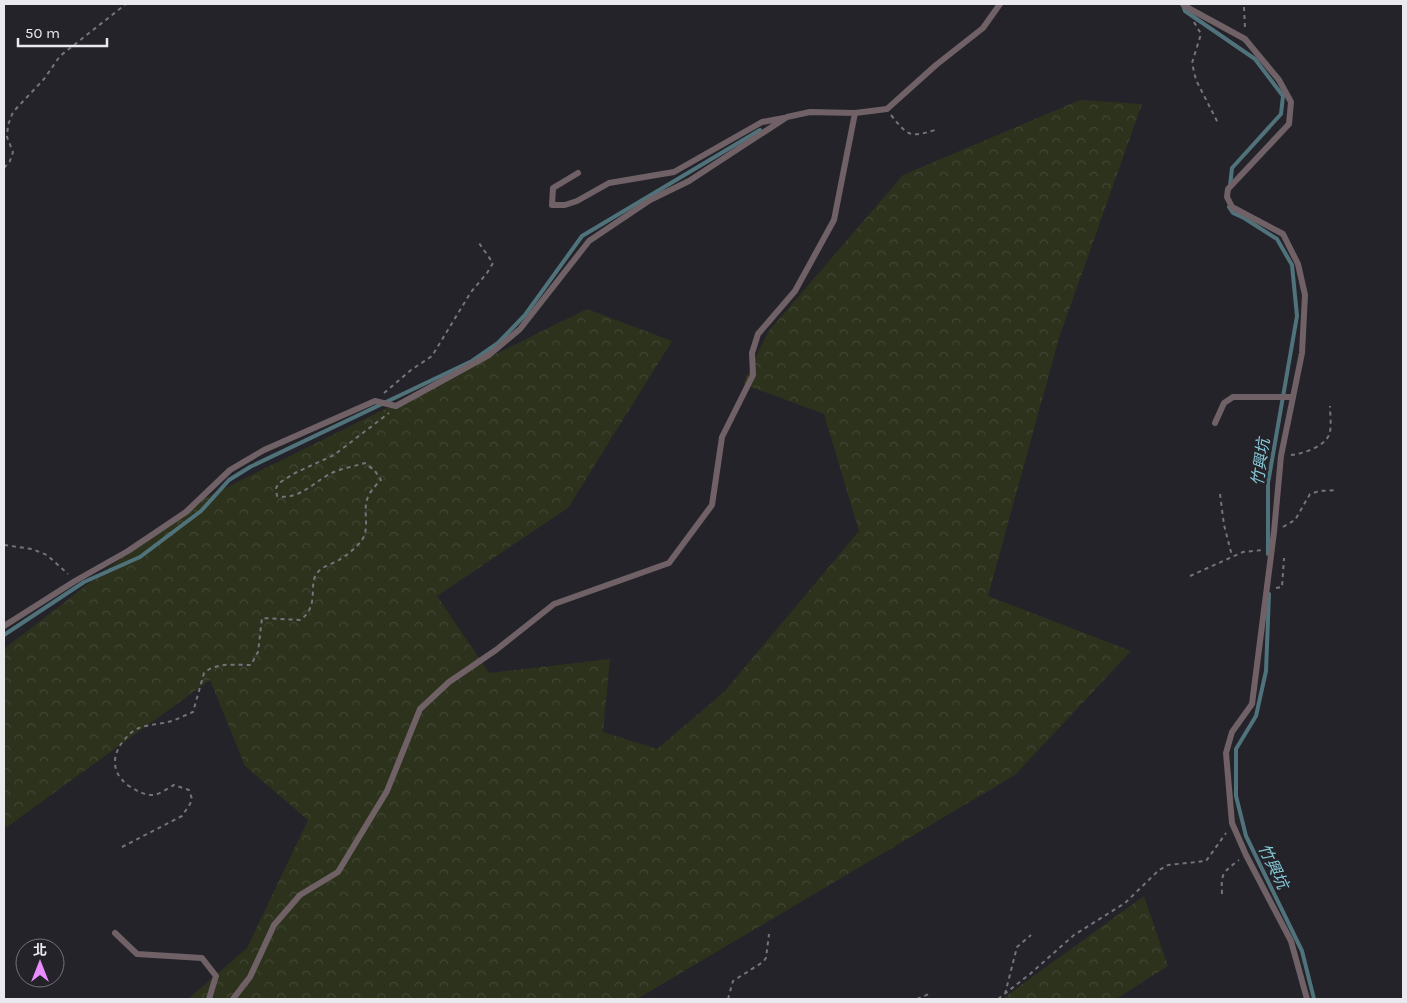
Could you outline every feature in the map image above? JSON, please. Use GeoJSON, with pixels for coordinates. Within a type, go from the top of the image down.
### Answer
{"type":"FeatureCollection","features":[{"type":"Feature","properties":{"kind":"lane"},"geometry":{"type":"LineString","coordinates":[[578,173],[553,188],[552,205],[565,205],[577,201],[609,183],[674,172],[762,122],[810,112],[854,113],[887,110],[936,65],[983,28],[1000,4]]}},
{"type":"Feature","properties":{"kind":"lane"},"geometry":{"type":"LineString","coordinates":[[1184,5],[1245,39],[1279,80],[1291,102],[1289,124],[1228,189],[1227,194],[1232,207],[1283,234],[1298,264],[1305,295],[1302,353],[1281,456],[1274,532],[1270,549],[1252,704],[1232,732],[1226,752],[1232,823],[1246,855],[1291,941],[1307,999]]}},
{"type":"Feature","properties":{"kind":"lane"},"geometry":{"type":"LineString","coordinates":[[233,999],[250,977],[274,925],[300,895],[338,872],[387,791],[420,709],[449,682],[496,650],[554,604],[669,563],[712,505],[722,437],[753,375],[752,353],[758,334],[795,291],[834,220],[854,113]]}},
{"type":"Feature","properties":{"kind":"lane"},"geometry":{"type":"LineString","coordinates":[[4,626],[75,581],[128,551],[186,512],[230,470],[264,450],[374,401],[396,406],[489,355],[520,329],[589,241],[650,200],[689,181],[788,117]]}},
{"type":"Feature","properties":{"kind":"lane"},"geometry":{"type":"LineString","coordinates":[[1215,423],[1224,403],[1233,397],[1293,397]]}},
{"type":"Feature","properties":{"kind":"lane"},"geometry":{"type":"LineString","coordinates":[[115,933],[137,954],[202,958],[216,976],[209,999]]}},
{"type":"Feature","properties":{"kind":"path"},"geometry":{"type":"LineString","coordinates":[[4,168],[14,152],[7,137],[8,125],[14,112],[44,79],[60,56],[126,4]]}},
{"type":"Feature","properties":{"kind":"path"},"geometry":{"type":"LineString","coordinates":[[1184,5],[1201,34],[1192,63],[1196,80],[1218,123]]}},
{"type":"Feature","properties":{"kind":"path"},"geometry":{"type":"LineString","coordinates":[[1244,7],[1245,39]]}},
{"type":"Feature","properties":{"kind":"path"},"geometry":{"type":"LineString","coordinates":[[887,110],[906,133],[918,136],[935,130]]}},
{"type":"Feature","properties":{"kind":"path"},"geometry":{"type":"LineString","coordinates":[[374,401],[411,370],[432,356],[471,292],[487,273],[493,262],[479,243]]}},
{"type":"Feature","properties":{"kind":"path"},"geometry":{"type":"LineString","coordinates":[[122,847],[182,816],[192,799],[189,790],[174,785],[156,795],[140,793],[122,781],[116,771],[114,760],[119,748],[132,732],[140,728],[169,722],[193,712],[204,673],[209,669],[227,664],[251,665],[258,652],[262,618],[300,620],[303,618],[314,600],[314,580],[319,571],[340,559],[362,540],[367,526],[365,508],[368,496],[381,480],[365,463],[334,472],[299,494],[283,498],[277,496],[276,488],[279,483],[295,473],[334,455],[375,425],[396,406]]}},
{"type":"Feature","properties":{"kind":"path"},"geometry":{"type":"LineString","coordinates":[[1281,456],[1297,454],[1321,444],[1330,434],[1330,406]]}},
{"type":"Feature","properties":{"kind":"path"},"geometry":{"type":"LineString","coordinates":[[1274,532],[1294,520],[1310,494],[1319,491],[1337,490]]}},
{"type":"Feature","properties":{"kind":"path"},"geometry":{"type":"LineString","coordinates":[[1220,494],[1224,525],[1232,556]]}},
{"type":"Feature","properties":{"kind":"path"},"geometry":{"type":"LineString","coordinates":[[4,545],[32,549],[47,555],[75,581]]}},
{"type":"Feature","properties":{"kind":"path"},"geometry":{"type":"LineString","coordinates":[[1190,576],[1243,552],[1270,549]]}},
{"type":"Feature","properties":{"kind":"path"},"geometry":{"type":"LineString","coordinates":[[1266,588],[1282,587],[1284,558]]}},
{"type":"Feature","properties":{"kind":"path"},"geometry":{"type":"LineString","coordinates":[[998,999],[1074,935],[1125,903],[1158,870],[1168,865],[1206,861],[1232,823]]}},
{"type":"Feature","properties":{"kind":"path"},"geometry":{"type":"LineString","coordinates":[[1222,894],[1222,876],[1227,869],[1246,855]]}},
{"type":"Feature","properties":{"kind":"path"},"geometry":{"type":"LineString","coordinates":[[728,999],[733,981],[766,958],[769,934]]}},
{"type":"Feature","properties":{"kind":"path"},"geometry":{"type":"LineString","coordinates":[[1005,994],[1017,947],[1031,936]]}},
{"type":"Feature","properties":{"kind":"path"},"geometry":{"type":"LineString","coordinates":[[917,999],[929,994]]}},
{"type":"Feature","properties":{"kind":"green space"},"geometry":{"type":"Polygon","coordinates":[[[1080,100],[1142,104],[1059,338],[988,596],[1131,651],[1015,775],[637,999],[188,999],[247,948],[308,820],[245,766],[210,680],[4,829],[4,649],[189,506],[587,309],[672,341],[568,508],[437,596],[489,673],[610,659],[603,732],[657,749],[724,692],[859,531],[824,414],[743,384],[768,332],[903,175],[1080,100]]]}},
{"type":"Feature","properties":{"kind":"green space"},"geometry":{"type":"Polygon","coordinates":[[[1144,896],[1168,966],[1116,999],[1002,999],[1144,896]]]}},
{"type":"Feature","properties":{"kind":"waterway","name":"竹興坑"},"geometry":{"type":"LineString","coordinates":[[1183,5],[1185,11],[1255,59],[1283,96],[1281,114],[1232,168],[1230,186]]}},
{"type":"Feature","properties":{"kind":"waterway"},"geometry":{"type":"LineString","coordinates":[[4,635],[84,582],[140,557],[201,511],[229,480],[250,467],[472,361],[498,343],[525,315],[582,236],[760,130]]}},
{"type":"Feature","properties":{"kind":"waterway","name":"竹興坑"},"geometry":{"type":"LineString","coordinates":[[1229,207],[1233,213],[1277,239],[1292,265],[1297,316],[1268,483],[1268,554]]}},
{"type":"Feature","properties":{"kind":"waterway","name":"竹興坑"},"geometry":{"type":"LineString","coordinates":[[1269,594],[1266,671],[1256,716],[1236,749],[1236,796],[1246,836],[1302,951],[1314,999]]}}]}
